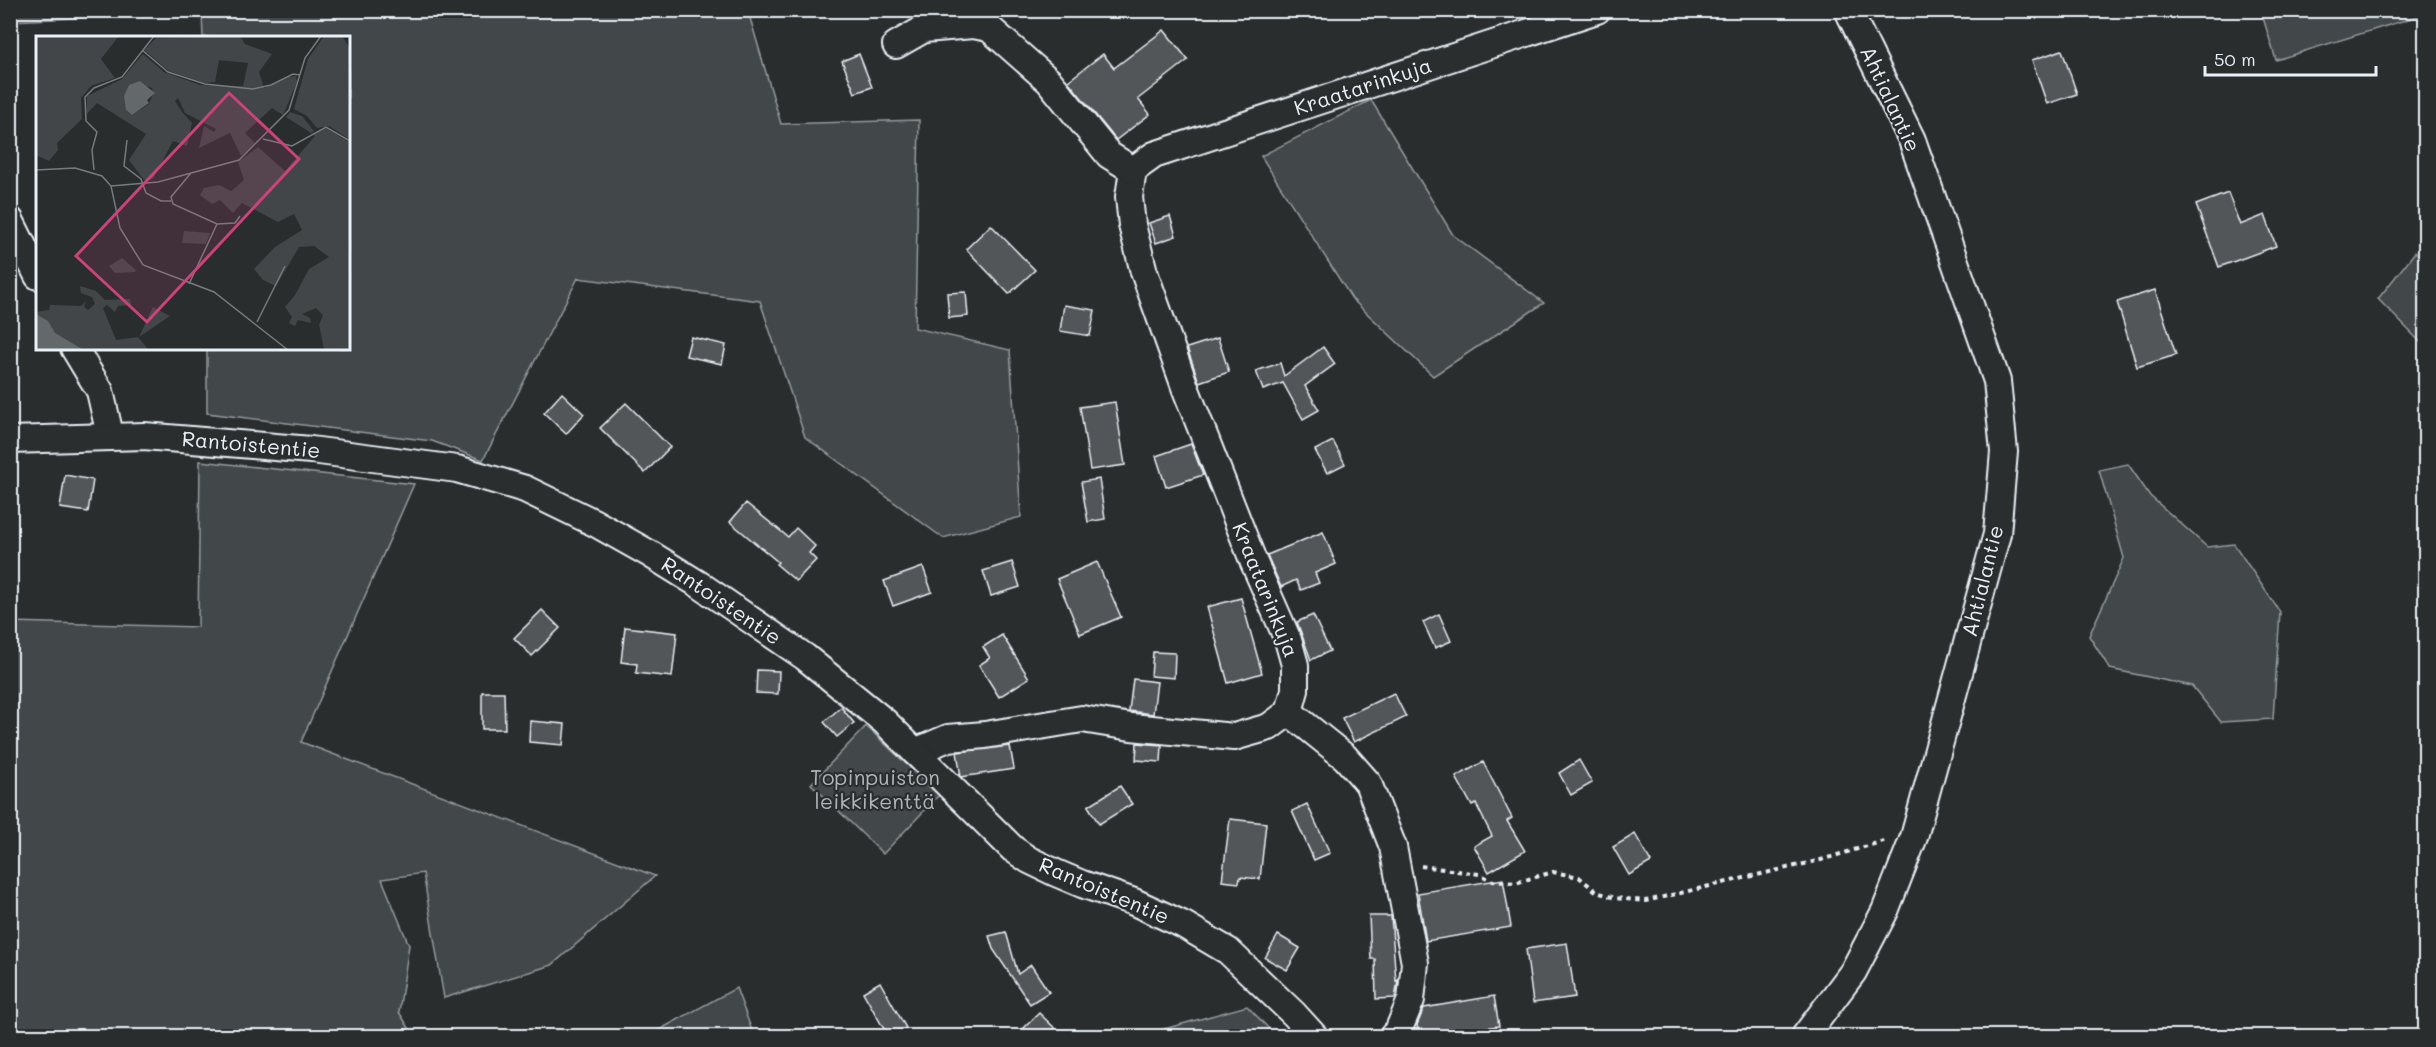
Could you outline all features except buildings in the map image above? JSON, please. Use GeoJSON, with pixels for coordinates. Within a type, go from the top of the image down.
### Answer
{"type":"FeatureCollection","features":[{"type":"Feature","properties":{"kind":"street","name":"Kraatarinkuja"},"geometry":{"type":"LineString","coordinates":[[1289,712],[1295,690],[1295,665],[1288,640],[1254,563],[1185,387],[1144,272],[1132,225],[1130,196],[1133,170],[1154,155],[1597,10]]}},
{"type":"Feature","properties":{"kind":"street","name":"Ahtialantie"},"geometry":{"type":"LineString","coordinates":[[1805,1036],[1853,972],[1885,911],[1914,837],[1997,534],[2004,452],[1997,381],[1912,140],[1848,10]]}},
{"type":"Feature","properties":{"kind":"street"},"geometry":{"type":"LineString","coordinates":[[896,45],[924,29],[973,25],[989,28],[1049,81],[1109,155],[1133,170]]}},
{"type":"Feature","properties":{"kind":"street"},"geometry":{"type":"LineString","coordinates":[[10,220],[36,272]]}},
{"type":"Feature","properties":{"kind":"street"},"geometry":{"type":"LineString","coordinates":[[75,350],[100,391],[111,435]]}},
{"type":"Feature","properties":{"kind":"street","name":"Rantoistentie"},"geometry":{"type":"LineString","coordinates":[[10,440],[111,435],[144,436],[311,450],[457,469],[525,489],[595,523],[700,585],[805,657],[885,722],[1013,849],[1029,860],[1082,884],[1134,902],[1184,925],[1228,951],[1314,1036]]}},
{"type":"Feature","properties":{"kind":"street"},"geometry":{"type":"LineString","coordinates":[[915,752],[948,738],[985,735],[1082,719],[1131,727],[1234,737],[1269,727],[1289,712],[1345,757],[1368,783],[1393,847],[1415,963],[1411,1000],[1398,1031],[1393,1036]]}},
{"type":"Feature","properties":{"kind":"path"},"geometry":{"type":"LineString","coordinates":[[1396,863],[1479,874],[1493,881],[1515,883],[1553,872],[1579,877],[1597,892],[1615,898],[1646,901],[1821,860],[1878,841],[1914,837]]}},
{"type":"Feature","properties":{"kind":"green space"},"geometry":{"type":"Polygon","coordinates":[[[2425,10],[2425,14],[2276,60],[2261,11],[2425,10]]]}},
{"type":"Feature","properties":{"kind":"green space"},"geometry":{"type":"Polygon","coordinates":[[[10,11],[748,11],[781,124],[919,120],[915,328],[1010,350],[1021,517],[943,538],[805,437],[760,301],[578,278],[483,460],[432,441],[207,413],[207,350],[350,350],[350,36],[203,36],[202,12],[11,21],[10,11]]]}},
{"type":"Feature","properties":{"kind":"green space"},"geometry":{"type":"Polygon","coordinates":[[[1371,100],[1453,235],[1544,303],[1433,376],[1352,299],[1261,156],[1371,100]]]}},
{"type":"Feature","properties":{"kind":"green space"},"geometry":{"type":"Polygon","coordinates":[[[2415,252],[2425,261],[2425,347],[2378,299],[2415,252]]]}},
{"type":"Feature","properties":{"kind":"green space"},"geometry":{"type":"Polygon","coordinates":[[[200,461],[414,484],[301,742],[655,876],[552,965],[444,998],[423,873],[382,879],[409,945],[399,1012],[414,1036],[11,1036],[11,622],[198,627],[200,461]]]}},
{"type":"Feature","properties":{"kind":"green space"},"geometry":{"type":"Polygon","coordinates":[[[2128,464],[2150,496],[2207,547],[2234,544],[2280,612],[2273,719],[2221,722],[2192,686],[2110,669],[2089,636],[2124,558],[2099,470],[2128,464]]]}},
{"type":"Feature","properties":{"kind":"green space","name":"Topinpuiston leikkikenttä"},"geometry":{"type":"Polygon","coordinates":[[[866,726],[939,795],[883,854],[811,784],[866,726]]]}},
{"type":"Feature","properties":{"kind":"green space"},"geometry":{"type":"Polygon","coordinates":[[[736,988],[754,1036],[648,1036],[736,988]]]}},
{"type":"Feature","properties":{"kind":"green space"},"geometry":{"type":"Polygon","coordinates":[[[1247,1006],[1276,1036],[1139,1036],[1247,1006]]]}}]}
